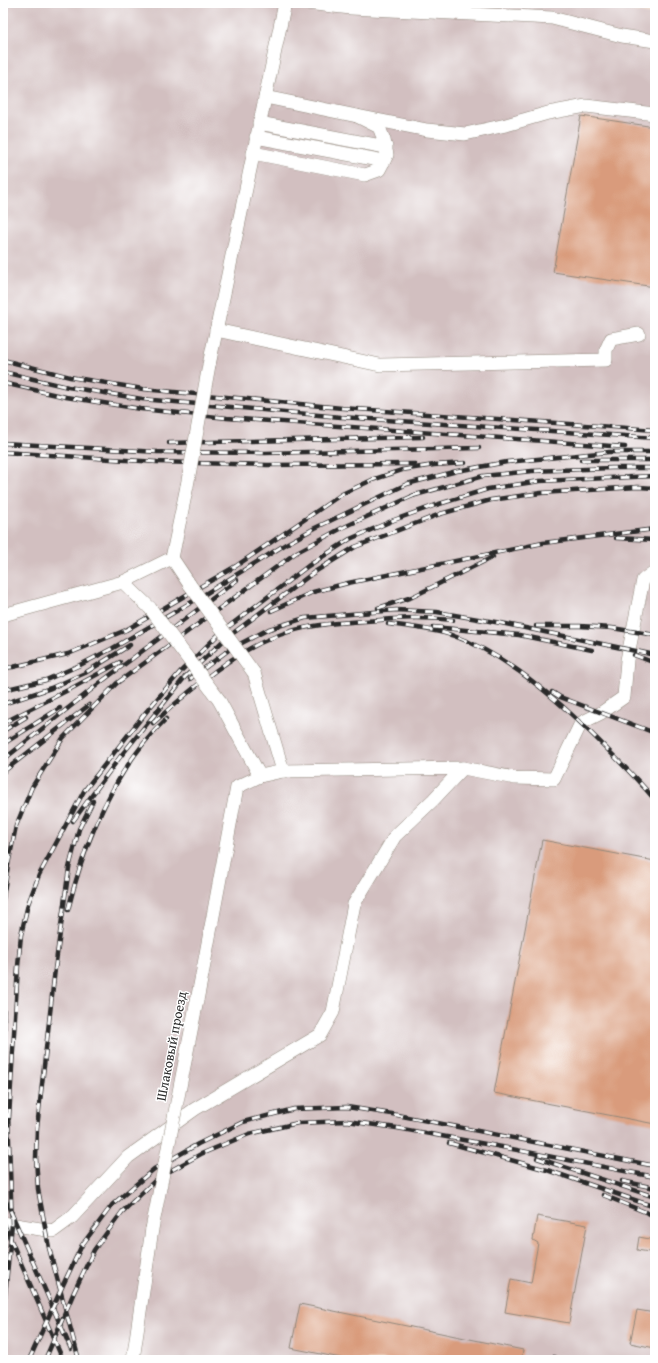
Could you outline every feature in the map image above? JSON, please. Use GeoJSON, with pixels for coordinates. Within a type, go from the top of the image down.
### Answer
{"type":"FeatureCollection","features":[{"type":"Feature","properties":{"kind":"street"},"geometry":{"type":"LineString","coordinates":[[283,771],[254,673],[172,558],[216,330],[285,3]]}},
{"type":"Feature","properties":{"kind":"street"},"geometry":{"type":"LineString","coordinates":[[306,3],[351,8],[552,18],[622,36],[655,41]]}},
{"type":"Feature","properties":{"kind":"street"},"geometry":{"type":"LineString","coordinates":[[265,97],[427,130],[465,134],[506,125],[548,113],[586,106],[655,114]]}},
{"type":"Feature","properties":{"kind":"street"},"geometry":{"type":"LineString","coordinates":[[253,153],[365,175],[379,170],[387,155],[386,147],[379,127],[357,116]]}},
{"type":"Feature","properties":{"kind":"street"},"geometry":{"type":"LineString","coordinates":[[259,123],[386,147]]}},
{"type":"Feature","properties":{"kind":"street"},"geometry":{"type":"LineString","coordinates":[[256,138],[384,161]]}},
{"type":"Feature","properties":{"kind":"street"},"geometry":{"type":"LineString","coordinates":[[216,330],[380,365],[606,360],[606,350],[611,339],[639,334]]}},
{"type":"Feature","properties":{"kind":"street"},"geometry":{"type":"LineString","coordinates":[[3,615],[123,582],[172,558]]}},
{"type":"Feature","properties":{"kind":"street","name":"Шлаковый проезд"},"geometry":{"type":"LineString","coordinates":[[133,1360],[152,1229],[202,975],[236,787],[260,776],[283,771],[463,768],[515,778],[554,779],[581,723],[601,713],[624,697],[627,660],[643,580],[655,571]]}},
{"type":"Feature","properties":{"kind":"street"},"geometry":{"type":"LineString","coordinates":[[123,582],[150,608],[219,700],[260,776]]}},
{"type":"Feature","properties":{"kind":"street"},"geometry":{"type":"LineString","coordinates":[[3,1223],[53,1231],[72,1217],[128,1157],[195,1109],[320,1035],[333,1012],[354,904],[395,836],[433,800],[463,768]]}},
{"type":"Feature","properties":{"kind":"shaded area"},"geometry":{"type":"Polygon","coordinates":[[[3,3],[590,3],[655,15],[655,1360],[3,1360],[3,3]]]}},
{"type":"Feature","properties":{"kind":"building"},"geometry":{"type":"Polygon","coordinates":[[[581,116],[655,127],[655,287],[553,272],[581,116]]]}},
{"type":"Feature","properties":{"kind":"building"},"geometry":{"type":"Polygon","coordinates":[[[542,840],[655,861],[655,1124],[494,1093],[542,840]]]}},
{"type":"Feature","properties":{"kind":"building"},"geometry":{"type":"Polygon","coordinates":[[[537,1216],[587,1225],[569,1323],[505,1312],[511,1279],[531,1283],[538,1243],[533,1240],[537,1216]]]}},
{"type":"Feature","properties":{"kind":"building"},"geometry":{"type":"Polygon","coordinates":[[[639,1237],[655,1240],[655,1253],[637,1250],[639,1237]]]}},
{"type":"Feature","properties":{"kind":"building"},"geometry":{"type":"Polygon","coordinates":[[[300,1304],[523,1350],[521,1360],[351,1360],[291,1348],[300,1304]]]}},
{"type":"Feature","properties":{"kind":"building"},"geometry":{"type":"Polygon","coordinates":[[[637,1310],[655,1313],[655,1348],[630,1343],[637,1310]]]}},
{"type":"Feature","properties":{"kind":"railway"},"geometry":{"type":"LineString","coordinates":[[3,360],[70,377],[143,389],[342,408],[655,430]]}},
{"type":"Feature","properties":{"kind":"railway"},"geometry":{"type":"LineString","coordinates":[[3,372],[68,387],[142,399],[341,417],[655,438]]}},
{"type":"Feature","properties":{"kind":"railway"},"geometry":{"type":"LineString","coordinates":[[3,383],[66,397],[141,409],[227,418],[625,447]]}},
{"type":"Feature","properties":{"kind":"railway"},"geometry":{"type":"LineString","coordinates":[[169,443],[423,437]]}},
{"type":"Feature","properties":{"kind":"railway"},"geometry":{"type":"LineString","coordinates":[[3,443],[158,452],[265,453],[479,448]]}},
{"type":"Feature","properties":{"kind":"railway"},"geometry":{"type":"LineString","coordinates":[[3,452],[157,462],[267,465],[415,464]]}},
{"type":"Feature","properties":{"kind":"railway"},"geometry":{"type":"LineString","coordinates":[[3,690],[46,680],[80,665],[113,648],[197,599],[286,544],[315,528],[407,484],[457,471],[507,462],[609,452],[655,452]]}},
{"type":"Feature","properties":{"kind":"railway"},"geometry":{"type":"LineString","coordinates":[[581,460],[655,460]]}},
{"type":"Feature","properties":{"kind":"railway"},"geometry":{"type":"LineString","coordinates":[[3,668],[68,654],[126,630],[236,566],[342,494],[372,480],[402,470],[434,465],[465,463]]}},
{"type":"Feature","properties":{"kind":"railway"},"geometry":{"type":"LineString","coordinates":[[412,496],[483,476],[532,471],[655,468]]}},
{"type":"Feature","properties":{"kind":"railway"},"geometry":{"type":"LineString","coordinates":[[9,1118],[21,935],[28,904],[39,875],[84,791],[146,712],[181,671],[219,634],[308,566],[350,539],[394,520],[488,489],[540,481],[655,476]]}},
{"type":"Feature","properties":{"kind":"railway"},"geometry":{"type":"LineString","coordinates":[[73,821],[120,757],[185,677],[224,640],[313,573],[355,547],[440,514],[491,500],[541,493],[638,487],[655,488]]}},
{"type":"Feature","properties":{"kind":"railway"},"geometry":{"type":"LineString","coordinates":[[3,899],[16,826],[32,787],[63,738],[117,683],[297,552],[342,528],[417,494]]}},
{"type":"Feature","properties":{"kind":"railway"},"geometry":{"type":"LineString","coordinates":[[271,611],[313,592],[348,583],[543,543],[655,529]]}},
{"type":"Feature","properties":{"kind":"railway"},"geometry":{"type":"LineString","coordinates":[[616,538],[655,540]]}},
{"type":"Feature","properties":{"kind":"railway"},"geometry":{"type":"LineString","coordinates":[[378,608],[412,597],[493,557]]}},
{"type":"Feature","properties":{"kind":"railway"},"geometry":{"type":"LineString","coordinates":[[3,760],[101,682],[237,580]]}},
{"type":"Feature","properties":{"kind":"railway"},"geometry":{"type":"LineString","coordinates":[[190,679],[230,649],[269,629],[305,618],[396,610],[437,612],[501,623],[655,655]]}},
{"type":"Feature","properties":{"kind":"railway"},"geometry":{"type":"LineString","coordinates":[[153,723],[195,686],[225,664],[257,645],[285,633],[307,627],[342,623],[411,618],[453,620]]}},
{"type":"Feature","properties":{"kind":"railway"},"geometry":{"type":"LineString","coordinates":[[388,624],[430,630],[454,636],[496,656],[538,685],[576,718],[627,769],[655,800]]}},
{"type":"Feature","properties":{"kind":"railway"},"geometry":{"type":"LineString","coordinates":[[536,626],[612,628],[655,635]]}},
{"type":"Feature","properties":{"kind":"railway"},"geometry":{"type":"LineString","coordinates":[[433,627],[519,635],[592,650]]}},
{"type":"Feature","properties":{"kind":"railway"},"geometry":{"type":"LineString","coordinates":[[3,704],[51,688],[85,673],[130,645]]}},
{"type":"Feature","properties":{"kind":"railway"},"geometry":{"type":"LineString","coordinates":[[634,655],[655,663]]}},
{"type":"Feature","properties":{"kind":"railway"},"geometry":{"type":"LineString","coordinates":[[3,723],[120,662]]}},
{"type":"Feature","properties":{"kind":"railway"},"geometry":{"type":"LineString","coordinates":[[552,692],[560,697],[655,733]]}},
{"type":"Feature","properties":{"kind":"railway"},"geometry":{"type":"LineString","coordinates":[[3,772],[89,705]]}},
{"type":"Feature","properties":{"kind":"railway"},"geometry":{"type":"LineString","coordinates":[[3,744],[60,708]]}},
{"type":"Feature","properties":{"kind":"railway"},"geometry":{"type":"LineString","coordinates":[[3,731],[26,717]]}},
{"type":"Feature","properties":{"kind":"railway"},"geometry":{"type":"LineString","coordinates":[[68,910],[83,858],[93,832],[116,783],[147,739],[166,719]]}},
{"type":"Feature","properties":{"kind":"railway"},"geometry":{"type":"LineString","coordinates":[[79,1360],[49,1248],[38,1189],[36,1158],[37,1128],[55,969],[69,868],[79,829],[93,801]]}},
{"type":"Feature","properties":{"kind":"railway"},"geometry":{"type":"LineString","coordinates":[[3,995],[6,1073]]}},
{"type":"Feature","properties":{"kind":"railway"},"geometry":{"type":"LineString","coordinates":[[29,1360],[82,1245],[112,1205],[154,1169],[198,1144],[243,1122],[294,1109],[347,1107],[392,1114],[655,1166]]}},
{"type":"Feature","properties":{"kind":"railway"},"geometry":{"type":"LineString","coordinates":[[3,1315],[12,1224],[8,1113]]}},
{"type":"Feature","properties":{"kind":"railway"},"geometry":{"type":"LineString","coordinates":[[45,1360],[94,1250],[122,1212],[159,1177],[201,1154],[249,1134],[298,1123],[347,1121],[397,1128],[502,1147],[655,1177]]}},
{"type":"Feature","properties":{"kind":"railway"},"geometry":{"type":"LineString","coordinates":[[449,1143],[547,1170],[655,1207]]}},
{"type":"Feature","properties":{"kind":"railway"},"geometry":{"type":"LineString","coordinates":[[537,1158],[655,1197]]}},
{"type":"Feature","properties":{"kind":"railway"},"geometry":{"type":"LineString","coordinates":[[622,1181],[655,1188]]}},
{"type":"Feature","properties":{"kind":"railway"},"geometry":{"type":"LineString","coordinates":[[3,1194],[71,1349]]}},
{"type":"Feature","properties":{"kind":"railway"},"geometry":{"type":"LineString","coordinates":[[603,1195],[655,1216]]}},
{"type":"Feature","properties":{"kind":"railway"},"geometry":{"type":"LineString","coordinates":[[3,1222],[63,1360]]}},
{"type":"Feature","properties":{"kind":"railway"},"geometry":{"type":"LineString","coordinates":[[554,1357],[561,1360]]}}]}
